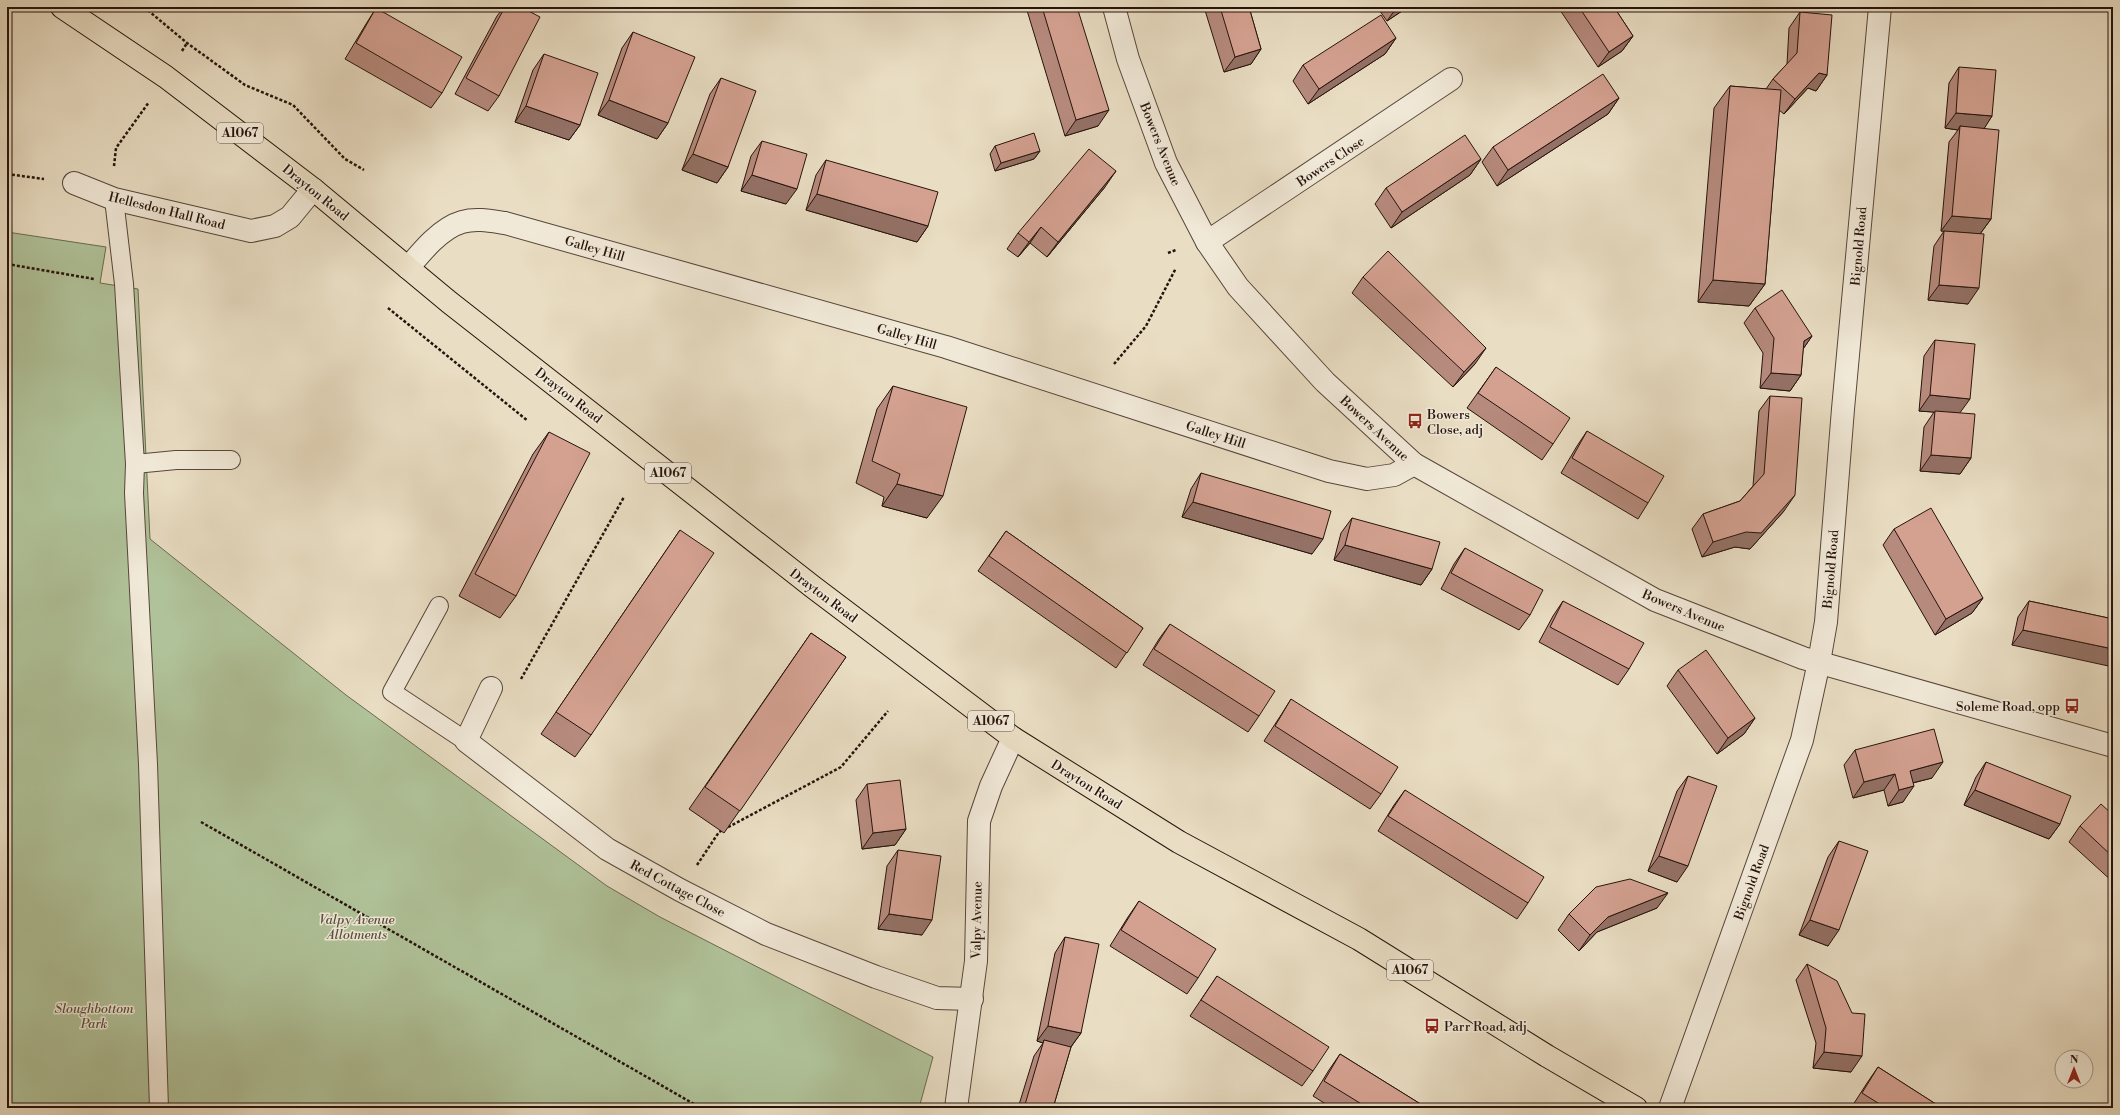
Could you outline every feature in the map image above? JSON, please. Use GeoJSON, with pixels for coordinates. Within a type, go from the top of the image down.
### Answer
{"type":"FeatureCollection","features":[{"type":"Feature","properties":{"kind":"main road","name":"Drayton Road"},"geometry":{"type":"LineString","coordinates":[[62,7],[166,77],[314,189],[449,302],[813,587],[1013,738],[1179,842],[1359,938],[1540,1051],[1636,1108]]}},
{"type":"Feature","properties":{"kind":"street","name":"Bowers Avenue"},"geometry":{"type":"LineString","coordinates":[[1114,7],[1128,59],[1166,163],[1207,242],[1238,287],[1325,382],[1414,464],[1655,600],[1803,658],[2113,746]]}},
{"type":"Feature","properties":{"kind":"street","name":"Bignold Road"},"geometry":{"type":"LineString","coordinates":[[1670,1108],[1802,740],[1819,662],[1826,622],[1843,409],[1880,7]]}},
{"type":"Feature","properties":{"kind":"street","name":"Bowers Close"},"geometry":{"type":"LineString","coordinates":[[1207,242],[1451,78]]}},
{"type":"Feature","properties":{"kind":"street","name":"Hellesdon Hall Road"},"geometry":{"type":"LineString","coordinates":[[74,183],[114,199],[251,231],[275,226],[290,217],[314,189]]}},
{"type":"Feature","properties":{"kind":"street","name":"Galley Hill"},"geometry":{"type":"LineString","coordinates":[[408,268],[420,253],[445,231],[462,222],[484,220],[505,223],[946,346],[1329,471],[1367,479],[1394,475],[1414,464]]}},
{"type":"Feature","properties":{"kind":"street"},"geometry":{"type":"LineString","coordinates":[[466,741],[491,688]]}},
{"type":"Feature","properties":{"kind":"street","name":"Valpy Avenue"},"geometry":{"type":"LineString","coordinates":[[956,1108],[976,961],[979,821],[991,786],[1013,738]]}},
{"type":"Feature","properties":{"kind":"street","name":"Red Cottage Close"},"geometry":{"type":"LineString","coordinates":[[466,741],[607,849],[680,890],[766,934],[876,977],[937,998],[972,999]]}},
{"type":"Feature","properties":{"kind":"lane"},"geometry":{"type":"LineString","coordinates":[[114,199],[124,284],[135,464],[134,493],[148,764],[160,1108]]}},
{"type":"Feature","properties":{"kind":"lane"},"geometry":{"type":"LineString","coordinates":[[135,464],[176,460],[231,460]]}},
{"type":"Feature","properties":{"kind":"lane"},"geometry":{"type":"LineString","coordinates":[[439,606],[392,692],[466,741]]}},
{"type":"Feature","properties":{"kind":"path"},"geometry":{"type":"LineString","coordinates":[[144,7],[187,43],[244,85],[293,105],[345,159],[364,170]]}},
{"type":"Feature","properties":{"kind":"path"},"geometry":{"type":"LineString","coordinates":[[114,199],[113,177],[116,148],[166,77],[187,43]]}},
{"type":"Feature","properties":{"kind":"path"},"geometry":{"type":"LineString","coordinates":[[7,174],[74,183]]}},
{"type":"Feature","properties":{"kind":"path"},"geometry":{"type":"LineString","coordinates":[[7,264],[124,284]]}},
{"type":"Feature","properties":{"kind":"path"},"geometry":{"type":"LineString","coordinates":[[1114,364],[1146,326],[1176,268]]}},
{"type":"Feature","properties":{"kind":"path"},"geometry":{"type":"LineString","coordinates":[[388,308],[528,421]]}},
{"type":"Feature","properties":{"kind":"path"},"geometry":{"type":"LineString","coordinates":[[491,688],[514,691],[624,497]]}},
{"type":"Feature","properties":{"kind":"path"},"geometry":{"type":"LineString","coordinates":[[680,890],[718,832],[841,767],[888,711]]}},
{"type":"Feature","properties":{"kind":"path"},"geometry":{"type":"LineString","coordinates":[[201,822],[701,1108]]}},
{"type":"Feature","properties":{"kind":"green space","name":"Valpy Avenue Allotments"},"geometry":{"type":"Polygon","coordinates":[[[7,232],[106,247],[100,283],[138,289],[150,539],[346,695],[607,886],[660,917],[933,1057],[919,1108],[7,1108],[7,232]]]}},
{"type":"Feature","properties":{"kind":"building"},"geometry":{"type":"Polygon","coordinates":[[[505,7],[521,7],[540,17],[499,96],[466,78],[505,7]]]}},
{"type":"Feature","properties":{"kind":"building"},"geometry":{"type":"Polygon","coordinates":[[[1042,7],[1077,7],[1109,110],[1076,120],[1042,7]]]}},
{"type":"Feature","properties":{"kind":"building"},"geometry":{"type":"Polygon","coordinates":[[[1220,7],[1249,7],[1261,49],[1235,57],[1220,7]]]}},
{"type":"Feature","properties":{"kind":"building"},"geometry":{"type":"Polygon","coordinates":[[[1579,7],[1614,7],[1633,36],[1609,52],[1579,7]]]}},
{"type":"Feature","properties":{"kind":"building"},"geometry":{"type":"Polygon","coordinates":[[[376,8],[462,57],[442,93],[356,43],[376,8]]]}},
{"type":"Feature","properties":{"kind":"building"},"geometry":{"type":"Polygon","coordinates":[[[1800,12],[1832,15],[1827,75],[1819,73],[1795,99],[1773,79],[1797,53],[1800,12]]]}},
{"type":"Feature","properties":{"kind":"building"},"geometry":{"type":"Polygon","coordinates":[[[1381,15],[1396,38],[1319,89],[1303,65],[1381,15]]]}},
{"type":"Feature","properties":{"kind":"building"},"geometry":{"type":"Polygon","coordinates":[[[633,32],[695,57],[668,123],[609,100],[633,32]]]}},
{"type":"Feature","properties":{"kind":"building"},"geometry":{"type":"Polygon","coordinates":[[[544,54],[598,73],[580,125],[526,106],[544,54]]]}},
{"type":"Feature","properties":{"kind":"building"},"geometry":{"type":"Polygon","coordinates":[[[1959,67],[1996,70],[1992,116],[1956,113],[1959,67]]]}},
{"type":"Feature","properties":{"kind":"building"},"geometry":{"type":"Polygon","coordinates":[[[1603,74],[1619,98],[1508,170],[1493,147],[1603,74]]]}},
{"type":"Feature","properties":{"kind":"building"},"geometry":{"type":"Polygon","coordinates":[[[721,78],[756,91],[728,167],[693,154],[721,78]]]}},
{"type":"Feature","properties":{"kind":"building"},"geometry":{"type":"Polygon","coordinates":[[[1730,86],[1781,90],[1765,284],[1713,280],[1730,86]]]}},
{"type":"Feature","properties":{"kind":"building"},"geometry":{"type":"Polygon","coordinates":[[[1960,126],[1999,130],[1991,219],[1952,216],[1960,126]]]}},
{"type":"Feature","properties":{"kind":"building"},"geometry":{"type":"Polygon","coordinates":[[[1034,133],[1040,151],[1001,163],[995,146],[1034,133]]]}},
{"type":"Feature","properties":{"kind":"building"},"geometry":{"type":"Polygon","coordinates":[[[1465,135],[1481,159],[1402,212],[1386,188],[1465,135]]]}},
{"type":"Feature","properties":{"kind":"building"},"geometry":{"type":"Polygon","coordinates":[[[762,141],[807,154],[797,189],[752,175],[762,141]]]}},
{"type":"Feature","properties":{"kind":"building"},"geometry":{"type":"Polygon","coordinates":[[[1089,149],[1116,171],[1058,242],[1041,227],[1029,242],[1018,233],[1089,149]]]}},
{"type":"Feature","properties":{"kind":"building"},"geometry":{"type":"Polygon","coordinates":[[[826,160],[938,192],[928,226],[817,194],[826,160]]]}},
{"type":"Feature","properties":{"kind":"building"},"geometry":{"type":"Polygon","coordinates":[[[1944,231],[1984,234],[1979,288],[1939,285],[1944,231]]]}},
{"type":"Feature","properties":{"kind":"building"},"geometry":{"type":"Polygon","coordinates":[[[1388,251],[1486,348],[1464,372],[1363,277],[1388,251]]]}},
{"type":"Feature","properties":{"kind":"building"},"geometry":{"type":"Polygon","coordinates":[[[1782,290],[1812,336],[1804,341],[1801,375],[1771,373],[1774,338],[1755,308],[1782,290]]]}},
{"type":"Feature","properties":{"kind":"building"},"geometry":{"type":"Polygon","coordinates":[[[1935,340],[1975,344],[1970,399],[1930,395],[1935,340]]]}},
{"type":"Feature","properties":{"kind":"building"},"geometry":{"type":"Polygon","coordinates":[[[1496,367],[1570,418],[1553,444],[1478,393],[1496,367]]]}},
{"type":"Feature","properties":{"kind":"building"},"geometry":{"type":"Polygon","coordinates":[[[893,386],[967,407],[943,496],[897,484],[900,474],[872,461],[893,386]]]}},
{"type":"Feature","properties":{"kind":"building"},"geometry":{"type":"Polygon","coordinates":[[[1770,396],[1802,398],[1795,495],[1761,533],[1746,532],[1713,542],[1703,514],[1740,501],[1764,474],[1770,396]]]}},
{"type":"Feature","properties":{"kind":"building"},"geometry":{"type":"Polygon","coordinates":[[[1935,411],[1975,414],[1971,458],[1931,455],[1935,411]]]}},
{"type":"Feature","properties":{"kind":"building"},"geometry":{"type":"Polygon","coordinates":[[[1587,431],[1664,476],[1648,503],[1572,458],[1587,431]]]}},
{"type":"Feature","properties":{"kind":"building"},"geometry":{"type":"Polygon","coordinates":[[[549,432],[590,453],[516,596],[475,574],[549,432]]]}},
{"type":"Feature","properties":{"kind":"building"},"geometry":{"type":"Polygon","coordinates":[[[1201,473],[1331,511],[1323,539],[1193,502],[1201,473]]]}},
{"type":"Feature","properties":{"kind":"building"},"geometry":{"type":"Polygon","coordinates":[[[1931,508],[1983,598],[1946,619],[1894,529],[1931,508]]]}},
{"type":"Feature","properties":{"kind":"building"},"geometry":{"type":"Polygon","coordinates":[[[1352,518],[1440,542],[1432,569],[1345,545],[1352,518]]]}},
{"type":"Feature","properties":{"kind":"building"},"geometry":{"type":"Polygon","coordinates":[[[680,530],[714,553],[591,735],[556,712],[680,530]]]}},
{"type":"Feature","properties":{"kind":"building"},"geometry":{"type":"Polygon","coordinates":[[[1006,531],[1143,628],[1127,653],[989,556],[1006,531]]]}},
{"type":"Feature","properties":{"kind":"building"},"geometry":{"type":"Polygon","coordinates":[[[1465,548],[1543,590],[1530,615],[1451,573],[1465,548]]]}},
{"type":"Feature","properties":{"kind":"building"},"geometry":{"type":"Polygon","coordinates":[[[1563,601],[1644,643],[1629,669],[1550,627],[1563,601]]]}},
{"type":"Feature","properties":{"kind":"building"},"geometry":{"type":"Polygon","coordinates":[[[2029,601],[2113,619],[2113,649],[2023,630],[2029,601]]]}},
{"type":"Feature","properties":{"kind":"building"},"geometry":{"type":"Polygon","coordinates":[[[1170,624],[1275,691],[1259,716],[1154,649],[1170,624]]]}},
{"type":"Feature","properties":{"kind":"building"},"geometry":{"type":"Polygon","coordinates":[[[811,633],[846,657],[740,811],[705,787],[811,633]]]}},
{"type":"Feature","properties":{"kind":"building"},"geometry":{"type":"Polygon","coordinates":[[[1706,650],[1755,718],[1728,738],[1678,670],[1706,650]]]}},
{"type":"Feature","properties":{"kind":"building"},"geometry":{"type":"Polygon","coordinates":[[[1291,699],[1398,767],[1381,794],[1275,726],[1291,699]]]}},
{"type":"Feature","properties":{"kind":"building"},"geometry":{"type":"Polygon","coordinates":[[[1934,729],[1943,762],[1910,771],[1914,786],[1899,790],[1895,774],[1864,782],[1855,750],[1934,729]]]}},
{"type":"Feature","properties":{"kind":"building"},"geometry":{"type":"Polygon","coordinates":[[[1986,762],[2071,796],[2060,824],[1975,790],[1986,762]]]}},
{"type":"Feature","properties":{"kind":"building"},"geometry":{"type":"Polygon","coordinates":[[[1688,776],[1717,786],[1688,866],[1659,856],[1688,776]]]}},
{"type":"Feature","properties":{"kind":"building"},"geometry":{"type":"Polygon","coordinates":[[[900,780],[906,829],[873,833],[867,784],[900,780]]]}},
{"type":"Feature","properties":{"kind":"building"},"geometry":{"type":"Polygon","coordinates":[[[1405,790],[1544,877],[1528,903],[1388,816],[1405,790]]]}},
{"type":"Feature","properties":{"kind":"building"},"geometry":{"type":"Polygon","coordinates":[[[2101,804],[2113,815],[2113,857],[2080,826],[2101,804]]]}},
{"type":"Feature","properties":{"kind":"building"},"geometry":{"type":"Polygon","coordinates":[[[1839,841],[1868,851],[1839,930],[1810,920],[1839,841]]]}},
{"type":"Feature","properties":{"kind":"building"},"geometry":{"type":"Polygon","coordinates":[[[898,850],[941,856],[932,920],[889,914],[898,850]]]}},
{"type":"Feature","properties":{"kind":"building"},"geometry":{"type":"Polygon","coordinates":[[[1630,879],[1668,893],[1608,917],[1590,935],[1569,914],[1596,887],[1630,879]]]}},
{"type":"Feature","properties":{"kind":"building"},"geometry":{"type":"Polygon","coordinates":[[[1139,901],[1216,949],[1198,978],[1121,930],[1139,901]]]}},
{"type":"Feature","properties":{"kind":"building"},"geometry":{"type":"Polygon","coordinates":[[[1065,937],[1099,944],[1081,1033],[1048,1026],[1065,937]]]}},
{"type":"Feature","properties":{"kind":"building"},"geometry":{"type":"Polygon","coordinates":[[[1807,964],[1837,981],[1852,1013],[1865,1014],[1862,1056],[1824,1052],[1826,1028],[1807,964]]]}},
{"type":"Feature","properties":{"kind":"building"},"geometry":{"type":"Polygon","coordinates":[[[1217,976],[1329,1047],[1313,1071],[1201,1000],[1217,976]]]}},
{"type":"Feature","properties":{"kind":"building"},"geometry":{"type":"Polygon","coordinates":[[[1044,1040],[1071,1047],[1053,1108],[1024,1108],[1044,1040]]]}},
{"type":"Feature","properties":{"kind":"building"},"geometry":{"type":"Polygon","coordinates":[[[1340,1054],[1427,1108],[1368,1108],[1324,1081],[1340,1054]]]}},
{"type":"Feature","properties":{"kind":"building"},"geometry":{"type":"Polygon","coordinates":[[[1878,1067],[1942,1108],[1886,1108],[1862,1093],[1878,1067]]]}},
{"type":"Feature","properties":{"kind":"place","name":"Bowers Close, adj"},"geometry":{"type":"Point","coordinates":[1415,421]}},
{"type":"Feature","properties":{"kind":"place","name":"Soleme Road, opp"},"geometry":{"type":"Point","coordinates":[2072,706]}},
{"type":"Feature","properties":{"kind":"place","name":"Parr Road, adj"},"geometry":{"type":"Point","coordinates":[1432,1026]}},
{"type":"Feature","properties":{"kind":"park label","name":"Sloughbottom Park"},"geometry":{"type":"Point","coordinates":[94,1016]}}]}
